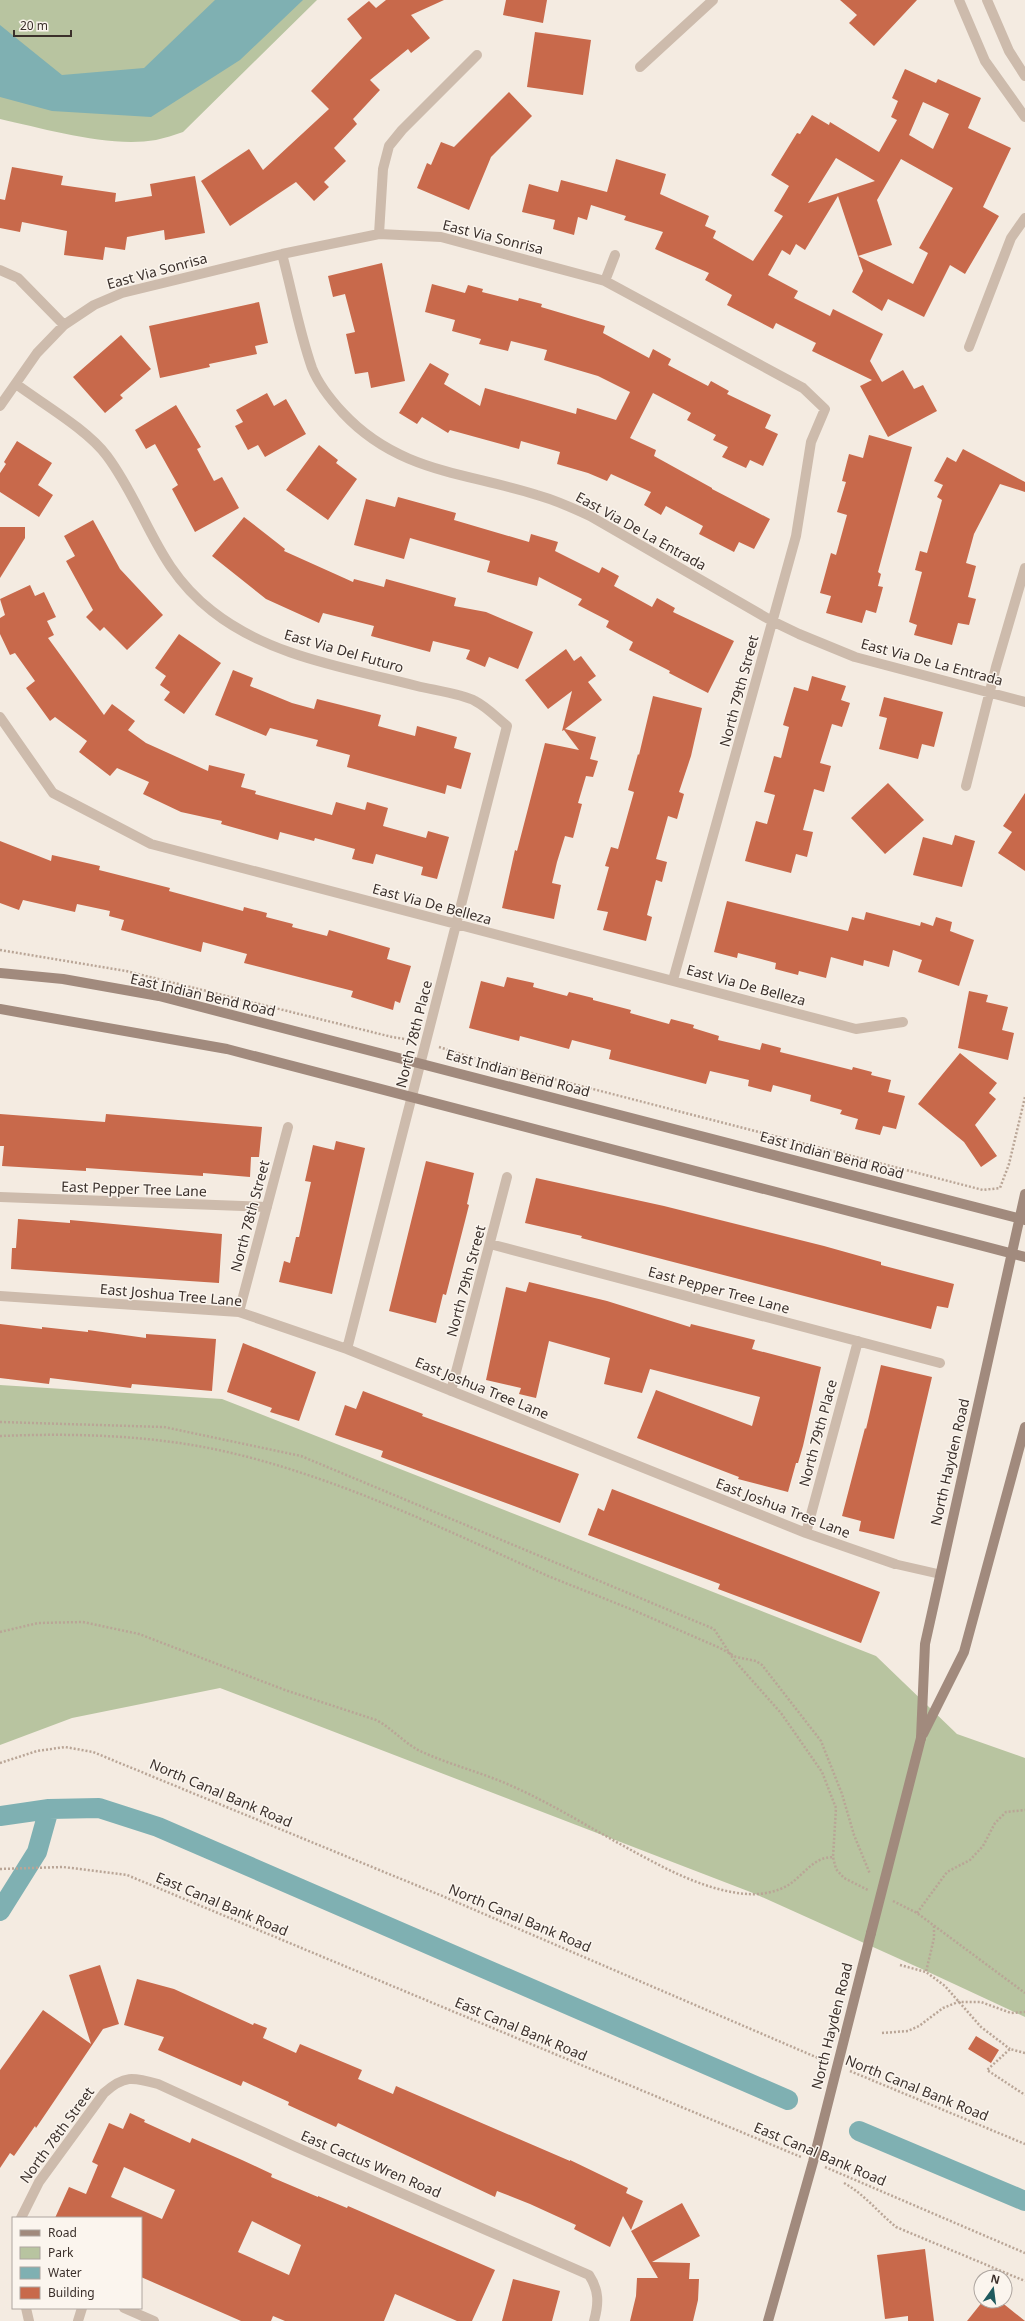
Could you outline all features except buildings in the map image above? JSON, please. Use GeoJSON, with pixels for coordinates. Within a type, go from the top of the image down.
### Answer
{"type":"FeatureCollection","features":[{"type":"Feature","properties":{"kind":"main road","name":"East Indian Bend Road"},"geometry":{"type":"LineString","coordinates":[[0,973],[63,979],[159,996],[1022,1219]]}},
{"type":"Feature","properties":{"kind":"main road"},"geometry":{"type":"LineString","coordinates":[[0,1009],[227,1049],[1025,1257]]}},
{"type":"Feature","properties":{"kind":"main road","name":"North Hayden Road"},"geometry":{"type":"LineString","coordinates":[[768,2321],[812,2162],[921,1738],[925,1644],[939,1574],[1011,1253],[1022,1219],[1025,1194]]}},
{"type":"Feature","properties":{"kind":"main road","name":"North Hayden Road"},"geometry":{"type":"LineString","coordinates":[[921,1738],[964,1652],[1025,1427]]}},
{"type":"Feature","properties":{"kind":"street"},"geometry":{"type":"LineString","coordinates":[[640,67],[713,0]]}},
{"type":"Feature","properties":{"kind":"street"},"geometry":{"type":"LineString","coordinates":[[959,0],[985,62],[1025,117]]}},
{"type":"Feature","properties":{"kind":"street"},"geometry":{"type":"LineString","coordinates":[[987,0],[1009,51],[1025,76]]}},
{"type":"Feature","properties":{"kind":"street"},"geometry":{"type":"LineString","coordinates":[[379,234],[383,168],[389,146],[402,130],[477,55]]}},
{"type":"Feature","properties":{"kind":"street"},"geometry":{"type":"LineString","coordinates":[[969,347],[1010,238],[1025,218]]}},
{"type":"Feature","properties":{"kind":"street","name":"East Via Sonrisa"},"geometry":{"type":"LineString","coordinates":[[16,384],[37,353],[64,325],[94,305],[122,293],[282,254],[379,234],[441,237],[605,281],[803,388],[825,409]]}},
{"type":"Feature","properties":{"kind":"street","name":"East Via De La Entrada"},"geometry":{"type":"LineString","coordinates":[[282,254],[313,369],[333,402],[359,431],[388,450],[421,464],[537,495],[590,516],[772,621],[855,656],[1025,702]]}},
{"type":"Feature","properties":{"kind":"street"},"geometry":{"type":"LineString","coordinates":[[605,281],[616,255]]}},
{"type":"Feature","properties":{"kind":"street"},"geometry":{"type":"LineString","coordinates":[[0,270],[18,278],[64,325]]}},
{"type":"Feature","properties":{"kind":"street"},"geometry":{"type":"LineString","coordinates":[[0,406],[16,384]]}},
{"type":"Feature","properties":{"kind":"street","name":"East Via Del Futuro"},"geometry":{"type":"LineString","coordinates":[[16,384],[88,437],[106,455],[120,474],[157,548],[177,578],[212,612],[255,638],[290,653],[475,700],[507,726]]}},
{"type":"Feature","properties":{"kind":"street","name":"North 79th Street"},"geometry":{"type":"LineString","coordinates":[[673,980],[796,536],[811,442],[825,409]]}},
{"type":"Feature","properties":{"kind":"street"},"geometry":{"type":"LineString","coordinates":[[966,786],[989,692],[1025,568]]}},
{"type":"Feature","properties":{"kind":"street","name":"East Via De Belleza"},"geometry":{"type":"LineString","coordinates":[[0,717],[53,793],[151,844],[456,925],[856,1028],[903,1022]]}},
{"type":"Feature","properties":{"kind":"street","name":"North 78th Place"},"geometry":{"type":"LineString","coordinates":[[347,1349],[507,726]]}},
{"type":"Feature","properties":{"kind":"street","name":"North 78th Street"},"geometry":{"type":"LineString","coordinates":[[239,1312],[288,1127]]}},
{"type":"Feature","properties":{"kind":"street","name":"North 79th Street"},"geometry":{"type":"LineString","coordinates":[[451,1391],[507,1177]]}},
{"type":"Feature","properties":{"kind":"street","name":"East Pepper Tree Lane"},"geometry":{"type":"LineString","coordinates":[[0,1198],[266,1207]]}},
{"type":"Feature","properties":{"kind":"street","name":"East Pepper Tree Lane"},"geometry":{"type":"LineString","coordinates":[[490,1244],[940,1363]]}},
{"type":"Feature","properties":{"kind":"street","name":"East Joshua Tree Lane"},"geometry":{"type":"LineString","coordinates":[[0,1296],[239,1312],[347,1349],[806,1533],[895,1564]]}},
{"type":"Feature","properties":{"kind":"street","name":"North 79th Place"},"geometry":{"type":"LineString","coordinates":[[806,1533],[858,1341]]}},
{"type":"Feature","properties":{"kind":"street","name":"North 78th Street"},"geometry":{"type":"LineString","coordinates":[[22,2217],[39,2182],[104,2093],[116,2083],[127,2078]]}},
{"type":"Feature","properties":{"kind":"street","name":"East Cactus Wren Road"},"geometry":{"type":"LineString","coordinates":[[127,2078],[158,2084],[296,2147],[589,2275],[597,2287],[598,2308],[594,2321]]}},
{"type":"Feature","properties":{"kind":"street"},"geometry":{"type":"LineString","coordinates":[[26,2309],[29,2321]]}},
{"type":"Feature","properties":{"kind":"street"},"geometry":{"type":"LineString","coordinates":[[78,2321],[82,2309]]}},
{"type":"Feature","properties":{"kind":"street"},"geometry":{"type":"LineString","coordinates":[[126,2309],[154,2321]]}},
{"type":"Feature","properties":{"kind":"lane","name":"East Joshua Tree Lane"},"geometry":{"type":"LineString","coordinates":[[895,1564],[939,1574]]}},
{"type":"Feature","properties":{"kind":"path"},"geometry":{"type":"LineString","coordinates":[[454,1051],[477,1059],[982,1190],[1000,1188],[1009,1164],[1025,1097]]}},
{"type":"Feature","properties":{"kind":"path"},"geometry":{"type":"LineString","coordinates":[[0,1422],[164,1427],[301,1456],[714,1628],[730,1654],[781,1713],[822,1772],[836,1808],[832,1857],[836,1869],[844,1878],[870,1890]]}},
{"type":"Feature","properties":{"kind":"path"},"geometry":{"type":"LineString","coordinates":[[0,1436],[84,1436],[176,1443],[224,1451],[305,1475],[395,1508],[730,1654],[756,1661],[762,1665],[821,1741],[842,1794],[854,1836],[872,1880]]}},
{"type":"Feature","properties":{"kind":"path"},"geometry":{"type":"LineString","coordinates":[[0,1632],[38,1623],[83,1622],[139,1634],[190,1652],[286,1690],[376,1720],[388,1726],[419,1750],[513,1786],[659,1864],[700,1883],[731,1892],[748,1894],[770,1893],[790,1884],[824,1857],[832,1857]]}},
{"type":"Feature","properties":{"kind":"path","name":"North Canal Bank Road"},"geometry":{"type":"LineString","coordinates":[[0,1763],[37,1751],[65,1747],[93,1752],[440,1895],[836,2066],[1025,2144]]}},
{"type":"Feature","properties":{"kind":"path"},"geometry":{"type":"LineString","coordinates":[[917,1913],[947,1872],[970,1860],[983,1846],[995,1823],[1006,1812],[1025,1810]]}},
{"type":"Feature","properties":{"kind":"path","name":"East Canal Bank Road"},"geometry":{"type":"LineString","coordinates":[[0,1869],[63,1867],[128,1875],[1025,2252]]}},
{"type":"Feature","properties":{"kind":"path"},"geometry":{"type":"LineString","coordinates":[[890,1900],[917,1913],[1025,1993]]}},
{"type":"Feature","properties":{"kind":"path"},"geometry":{"type":"LineString","coordinates":[[926,1972],[934,1938],[934,1925]]}},
{"type":"Feature","properties":{"kind":"path"},"geometry":{"type":"LineString","coordinates":[[900,1965],[926,1972],[945,1986],[981,2027],[1010,2050],[1025,2053]]}},
{"type":"Feature","properties":{"kind":"path"},"geometry":{"type":"LineString","coordinates":[[882,2033],[908,2031],[919,2026],[943,2008],[958,2002],[982,2002],[1011,2013],[1025,2012]]}},
{"type":"Feature","properties":{"kind":"path"},"geometry":{"type":"LineString","coordinates":[[1010,2050],[987,2070],[1025,2095]]}},
{"type":"Feature","properties":{"kind":"path"},"geometry":{"type":"LineString","coordinates":[[844,2183],[858,2191],[882,2215],[896,2226],[1025,2280]]}},
{"type":"Feature","properties":{"kind":"green space"},"geometry":{"type":"Polygon","coordinates":[[[0,0],[317,0],[183,132],[156,140],[118,142],[98,140],[0,119],[0,0]]]}},
{"type":"Feature","properties":{"kind":"green space"},"geometry":{"type":"Polygon","coordinates":[[[0,1385],[222,1399],[876,1656],[957,1734],[1025,1758],[1025,2017],[753,1893],[220,1688],[72,1718],[0,1745],[0,1385]]]}},
{"type":"Feature","properties":{"kind":"water"},"geometry":{"type":"Polygon","coordinates":[[[215,0],[303,0],[240,60],[151,117],[52,111],[0,97],[0,25],[62,75],[144,68],[215,0]]]}},
{"type":"Feature","properties":{"kind":"waterway"},"geometry":{"type":"LineString","coordinates":[[0,1816],[49,1809],[99,1808],[158,1827],[788,2100]]}},
{"type":"Feature","properties":{"kind":"waterway"},"geometry":{"type":"LineString","coordinates":[[0,1911],[37,1852],[49,1809]]}},
{"type":"Feature","properties":{"kind":"waterway"},"geometry":{"type":"LineString","coordinates":[[859,2131],[1025,2201]]}}]}
